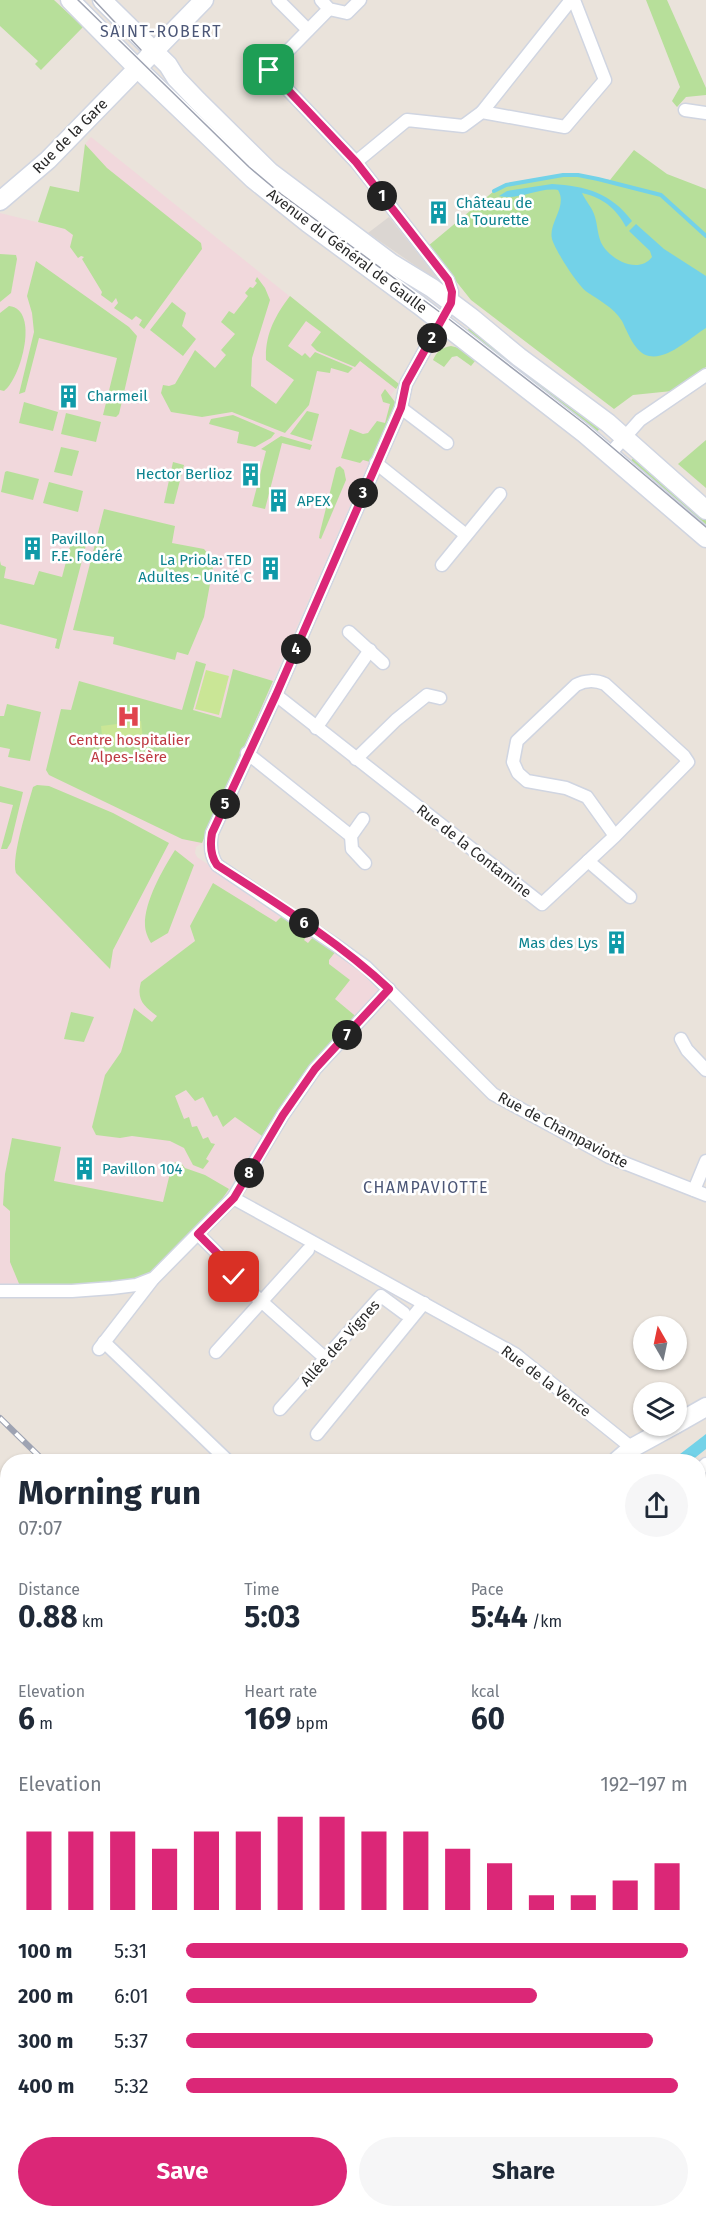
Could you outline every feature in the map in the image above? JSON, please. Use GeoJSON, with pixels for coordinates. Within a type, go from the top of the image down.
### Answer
{"type":"FeatureCollection","features":[{"type":"Feature","properties":{"kind":"main road","name":"Avenue du Général de Gaulle"},"geometry":{"type":"LineString","coordinates":[[70,0],[229,157],[277,199],[419,305],[560,415],[706,538]]}},
{"type":"Feature","properties":{"kind":"main road","name":"Avenue du Général de Gaulle"},"geometry":{"type":"LineString","coordinates":[[102,0],[168,64],[176,78],[270,172],[392,262],[432,288],[624,436],[706,510]]}},
{"type":"Feature","properties":{"kind":"main road"},"geometry":{"type":"LineString","coordinates":[[137,68],[201,1]]}},
{"type":"Feature","properties":{"kind":"main road","name":"Rue de la Gare"},"geometry":{"type":"LineString","coordinates":[[0,201],[35,172],[137,68]]}},
{"type":"Feature","properties":{"kind":"main road"},"geometry":{"type":"LineString","coordinates":[[687,1417],[706,1407]]}},
{"type":"Feature","properties":{"kind":"main road"},"geometry":{"type":"LineString","coordinates":[[625,1454],[654,1436]]}},
{"type":"Feature","properties":{"kind":"street"},"geometry":{"type":"LineString","coordinates":[[278,0],[308,30]]}},
{"type":"Feature","properties":{"kind":"street"},"geometry":{"type":"LineString","coordinates":[[220,1454],[101,1346],[154,1278],[234,1198],[283,1115],[315,1069],[389,989],[366,967],[337,945],[217,865],[213,860],[210,842],[247,753],[276,695],[401,408],[406,384],[451,303],[452,292],[448,280],[356,162],[269,70],[308,30],[325,4],[347,13],[360,0]]}},
{"type":"Feature","properties":{"kind":"street"},"geometry":{"type":"LineString","coordinates":[[356,162],[407,120],[463,126],[482,112],[572,0],[605,80],[565,127],[482,112]]}},
{"type":"Feature","properties":{"kind":"street"},"geometry":{"type":"LineString","coordinates":[[685,110],[706,114]]}},
{"type":"Feature","properties":{"kind":"street"},"geometry":{"type":"LineString","coordinates":[[608,456],[631,428],[654,409],[706,375]]}},
{"type":"Feature","properties":{"kind":"street"},"geometry":{"type":"LineString","coordinates":[[401,408],[447,443]]}},
{"type":"Feature","properties":{"kind":"street"},"geometry":{"type":"LineString","coordinates":[[376,463],[466,535]]}},
{"type":"Feature","properties":{"kind":"street"},"geometry":{"type":"LineString","coordinates":[[442,565],[500,494]]}},
{"type":"Feature","properties":{"kind":"street"},"geometry":{"type":"LineString","coordinates":[[349,632],[383,663]]}},
{"type":"Feature","properties":{"kind":"street"},"geometry":{"type":"LineString","coordinates":[[316,728],[370,650]]}},
{"type":"Feature","properties":{"kind":"street","name":"Rue de la Contamine"},"geometry":{"type":"LineString","coordinates":[[276,695],[542,904],[615,836],[688,762],[605,684],[598,681],[581,682],[517,741],[513,762],[518,773],[527,781],[566,788],[587,797],[615,836]]}},
{"type":"Feature","properties":{"kind":"street"},"geometry":{"type":"LineString","coordinates":[[356,759],[396,720],[428,695],[440,698]]}},
{"type":"Feature","properties":{"kind":"street"},"geometry":{"type":"LineString","coordinates":[[247,753],[351,836]]}},
{"type":"Feature","properties":{"kind":"street"},"geometry":{"type":"LineString","coordinates":[[363,819],[351,836],[352,849],[365,863]]}},
{"type":"Feature","properties":{"kind":"street"},"geometry":{"type":"LineString","coordinates":[[588,861],[630,897]]}},
{"type":"Feature","properties":{"kind":"street","name":"Rue de Champaviotte"},"geometry":{"type":"LineString","coordinates":[[389,989],[493,1094],[609,1157],[706,1195]]}},
{"type":"Feature","properties":{"kind":"street"},"geometry":{"type":"LineString","coordinates":[[681,1039],[687,1050],[706,1070]]}},
{"type":"Feature","properties":{"kind":"street"},"geometry":{"type":"LineString","coordinates":[[694,1190],[706,1161]]}},
{"type":"Feature","properties":{"kind":"street","name":"Rue de la Vence"},"geometry":{"type":"LineString","coordinates":[[234,1198],[516,1354],[632,1448]]}},
{"type":"Feature","properties":{"kind":"street"},"geometry":{"type":"LineString","coordinates":[[198,1234],[234,1270],[234,1277],[325,1358]]}},
{"type":"Feature","properties":{"kind":"street"},"geometry":{"type":"LineString","coordinates":[[216,1352],[308,1250]]}},
{"type":"Feature","properties":{"kind":"street"},"geometry":{"type":"LineString","coordinates":[[0,1291],[72,1291],[112,1288],[136,1285],[154,1278]]}},
{"type":"Feature","properties":{"kind":"street","name":"Allée des Vignes"},"geometry":{"type":"LineString","coordinates":[[280,1409],[381,1296],[404,1313]]}},
{"type":"Feature","properties":{"kind":"street"},"geometry":{"type":"LineString","coordinates":[[317,1434],[424,1303]]}},
{"type":"Feature","properties":{"kind":"shaded area","name":"Centre hospitalier Alpes-Isère"},"geometry":{"type":"Polygon","coordinates":[[[91,137],[399,384],[391,395],[395,402],[395,411],[364,474],[202,843],[196,847],[195,853],[197,857],[344,956],[381,990],[309,1070],[281,1106],[223,1199],[152,1272],[136,1279],[116,1283],[0,1286],[0,213],[65,229],[79,192],[85,144],[91,137]]]}},
{"type":"Feature","properties":{"kind":"shaded area"},"geometry":{"type":"Polygon","coordinates":[[[389,217],[424,261],[430,264],[444,285],[440,288],[429,275],[368,233],[389,217]]]}},
{"type":"Feature","properties":{"kind":"green space"},"geometry":{"type":"Polygon","coordinates":[[[0,0],[54,0],[83,27],[41,70],[35,64],[38,61],[0,26],[0,0]]]}},
{"type":"Feature","properties":{"kind":"green space"},"geometry":{"type":"Polygon","coordinates":[[[646,0],[667,0],[706,88],[706,95],[686,97],[677,107],[672,101],[680,87],[646,0]]]}},
{"type":"Feature","properties":{"kind":"green space"},"geometry":{"type":"Polygon","coordinates":[[[85,144],[107,168],[201,243],[202,249],[144,329],[139,325],[142,320],[136,316],[132,320],[114,308],[118,303],[116,298],[112,303],[101,295],[102,292],[82,259],[84,257],[78,258],[70,247],[73,235],[65,229],[38,222],[50,186],[79,192],[85,144]]]}},
{"type":"Feature","properties":{"kind":"green space"},"geometry":{"type":"Polygon","coordinates":[[[634,150],[667,174],[706,189],[706,367],[672,391],[633,395],[614,409],[471,300],[428,246],[505,184],[568,173],[610,180],[634,150]]]}},
{"type":"Feature","properties":{"kind":"green space"},"geometry":{"type":"Polygon","coordinates":[[[0,254],[16,255],[17,259],[11,293],[0,302],[0,254]]]}},
{"type":"Feature","properties":{"kind":"green space"},"geometry":{"type":"Polygon","coordinates":[[[36,261],[129,327],[137,336],[119,414],[116,417],[103,415],[117,358],[39,338],[25,392],[19,394],[34,332],[27,296],[36,261]]]}},
{"type":"Feature","properties":{"kind":"green space"},"geometry":{"type":"Polygon","coordinates":[[[257,277],[270,300],[252,358],[251,386],[276,404],[294,380],[266,360],[267,342],[272,326],[290,296],[399,384],[396,389],[360,361],[355,367],[317,351],[311,345],[321,332],[306,321],[288,346],[302,356],[305,353],[310,358],[315,352],[353,368],[348,373],[331,368],[330,373],[317,371],[309,405],[285,433],[232,412],[202,417],[171,412],[161,393],[163,385],[175,384],[195,350],[215,368],[226,355],[221,350],[235,334],[221,322],[229,311],[234,314],[248,296],[245,293],[257,283],[255,281],[257,277]]]}},
{"type":"Feature","properties":{"kind":"green space"},"geometry":{"type":"Polygon","coordinates":[[[172,302],[186,313],[182,326],[196,339],[183,356],[150,330],[172,302]]]}},
{"type":"Feature","properties":{"kind":"green space"},"geometry":{"type":"Polygon","coordinates":[[[9,306],[18,310],[24,319],[26,331],[16,373],[4,391],[0,390],[0,313],[9,306]]]}},
{"type":"Feature","properties":{"kind":"green space"},"geometry":{"type":"Polygon","coordinates":[[[472,324],[603,425],[593,436],[464,336],[472,324]]]}},
{"type":"Feature","properties":{"kind":"green space"},"geometry":{"type":"Polygon","coordinates":[[[451,346],[459,348],[475,361],[471,366],[457,356],[452,357],[444,367],[433,360],[440,350],[451,346]]]}},
{"type":"Feature","properties":{"kind":"green space"},"geometry":{"type":"Polygon","coordinates":[[[385,389],[395,402],[395,411],[370,462],[363,460],[360,463],[341,458],[350,429],[363,434],[368,433],[377,421],[385,423],[390,404],[383,402],[381,395],[385,389]]]}},
{"type":"Feature","properties":{"kind":"green space"},"geometry":{"type":"Polygon","coordinates":[[[24,402],[58,412],[53,431],[19,423],[24,402]]]}},
{"type":"Feature","properties":{"kind":"green space"},"geometry":{"type":"Polygon","coordinates":[[[307,411],[319,414],[312,441],[290,434],[307,411]]]}},
{"type":"Feature","properties":{"kind":"green space"},"geometry":{"type":"Polygon","coordinates":[[[66,413],[101,422],[96,442],[61,434],[66,413]]]}},
{"type":"Feature","properties":{"kind":"green space"},"geometry":{"type":"Polygon","coordinates":[[[233,415],[275,433],[271,438],[255,447],[237,443],[239,432],[209,424],[211,419],[233,415]]]}},
{"type":"Feature","properties":{"kind":"green space"},"geometry":{"type":"Polygon","coordinates":[[[281,436],[312,445],[310,450],[282,443],[265,509],[252,506],[266,451],[261,449],[281,436]]]}},
{"type":"Feature","properties":{"kind":"green space"},"geometry":{"type":"Polygon","coordinates":[[[706,440],[706,488],[678,464],[706,440]]]}},
{"type":"Feature","properties":{"kind":"green space"},"geometry":{"type":"Polygon","coordinates":[[[61,447],[79,451],[72,476],[54,472],[61,447]]]}},
{"type":"Feature","properties":{"kind":"green space"},"geometry":{"type":"Polygon","coordinates":[[[637,454],[706,517],[706,532],[627,465],[637,454]]]}},
{"type":"Feature","properties":{"kind":"green space"},"geometry":{"type":"Polygon","coordinates":[[[173,462],[184,465],[174,504],[164,503],[173,462]]]}},
{"type":"Feature","properties":{"kind":"green space"},"geometry":{"type":"Polygon","coordinates":[[[340,466],[344,470],[346,480],[321,539],[319,538],[320,532],[336,468],[340,466]]]}},
{"type":"Feature","properties":{"kind":"green space"},"geometry":{"type":"Polygon","coordinates":[[[7,471],[39,479],[33,500],[1,492],[7,471]]]}},
{"type":"Feature","properties":{"kind":"green space"},"geometry":{"type":"Polygon","coordinates":[[[49,482],[83,491],[78,512],[43,503],[49,482]]]}},
{"type":"Feature","properties":{"kind":"green space"},"geometry":{"type":"Polygon","coordinates":[[[104,509],[175,526],[172,543],[204,549],[214,562],[204,617],[188,655],[177,652],[175,660],[113,644],[114,637],[73,630],[104,509]]]}},
{"type":"Feature","properties":{"kind":"green space"},"geometry":{"type":"Polygon","coordinates":[[[71,543],[86,545],[59,649],[55,648],[57,639],[0,624],[0,561],[1,565],[6,567],[4,578],[34,585],[39,571],[62,577],[71,543]]]}},
{"type":"Feature","properties":{"kind":"green space"},"geometry":{"type":"Polygon","coordinates":[[[196,661],[206,664],[193,710],[221,718],[233,669],[273,681],[202,843],[182,839],[49,775],[46,770],[61,709],[71,710],[79,681],[182,710],[196,661]]]}},
{"type":"Feature","properties":{"kind":"green space"},"geometry":{"type":"Polygon","coordinates":[[[206,670],[229,676],[219,715],[195,709],[206,670]]]}},
{"type":"Feature","properties":{"kind":"green space"},"geometry":{"type":"Polygon","coordinates":[[[7,704],[41,712],[30,761],[8,757],[10,749],[0,747],[0,716],[4,716],[7,704]]]}},
{"type":"Feature","properties":{"kind":"green space"},"geometry":{"type":"Polygon","coordinates":[[[141,721],[143,740],[103,745],[101,726],[141,721]]]}},
{"type":"Feature","properties":{"kind":"green space"},"geometry":{"type":"Polygon","coordinates":[[[0,786],[23,792],[11,842],[7,849],[1,849],[13,805],[0,802],[0,786]]]}},
{"type":"Feature","properties":{"kind":"green space"},"geometry":{"type":"Polygon","coordinates":[[[49,786],[113,813],[169,843],[113,950],[110,969],[16,873],[16,855],[21,831],[33,787],[49,786]]]}},
{"type":"Feature","properties":{"kind":"green space"},"geometry":{"type":"Polygon","coordinates":[[[175,850],[194,865],[168,933],[151,943],[145,927],[148,906],[160,876],[175,850]]]}},
{"type":"Feature","properties":{"kind":"green space"},"geometry":{"type":"Polygon","coordinates":[[[213,883],[276,922],[283,915],[309,933],[304,940],[308,943],[314,936],[336,951],[329,960],[329,964],[350,980],[335,999],[359,1019],[309,1070],[281,1106],[262,1136],[235,1117],[223,1127],[217,1115],[213,1117],[203,1097],[195,1101],[186,1090],[175,1096],[184,1119],[189,1117],[192,1127],[197,1126],[203,1139],[208,1137],[211,1143],[215,1144],[206,1159],[209,1161],[203,1169],[193,1165],[184,1148],[170,1141],[132,1136],[120,1138],[96,1135],[92,1127],[105,1075],[121,1052],[134,1008],[152,1022],[157,1016],[140,998],[141,982],[195,941],[190,926],[213,883]]]}},
{"type":"Feature","properties":{"kind":"green space"},"geometry":{"type":"Polygon","coordinates":[[[71,1012],[94,1017],[84,1042],[64,1039],[71,1012]]]}},
{"type":"Feature","properties":{"kind":"green space"},"geometry":{"type":"Polygon","coordinates":[[[12,1138],[61,1147],[54,1181],[163,1202],[172,1165],[176,1162],[229,1189],[215,1209],[152,1272],[136,1279],[116,1283],[20,1286],[10,1262],[10,1211],[3,1205],[5,1174],[12,1138]]]}},
{"type":"Feature","properties":{"kind":"water"},"geometry":{"type":"Polygon","coordinates":[[[552,184],[587,189],[606,198],[624,211],[632,221],[626,227],[618,214],[608,205],[582,193],[594,214],[603,246],[619,261],[640,265],[652,257],[650,251],[629,231],[636,224],[664,249],[706,276],[706,328],[664,355],[649,356],[640,351],[632,342],[618,316],[583,288],[557,251],[552,233],[561,202],[558,190],[543,190],[514,197],[499,196],[507,191],[552,184]]]}},
{"type":"Feature","properties":{"kind":"water"},"geometry":{"type":"Polygon","coordinates":[[[706,1434],[706,1449],[700,1454],[680,1454],[706,1434]]]}},
{"type":"Feature","properties":{"kind":"waterway"},"geometry":{"type":"LineString","coordinates":[[494,191],[506,185],[563,175],[598,179],[661,195],[706,236]]}},
{"type":"Feature","properties":{"kind":"tram line"},"geometry":{"type":"LineString","coordinates":[[78,0],[249,167],[281,194],[586,425],[706,527]]}},
{"type":"Feature","properties":{"kind":"tram line"},"geometry":{"type":"LineString","coordinates":[[94,0],[141,50]]}},
{"type":"Feature","properties":{"kind":"railway"},"geometry":{"type":"LineString","coordinates":[[0,1418],[37,1454]]}},
{"type":"Feature","properties":{"kind":"place","name":"Château de la Tourette"},"geometry":{"type":"Point","coordinates":[438,212]}},
{"type":"Feature","properties":{"kind":"place","name":"Charmeil"},"geometry":{"type":"Point","coordinates":[69,396]}},
{"type":"Feature","properties":{"kind":"place","name":"Hector Berlioz"},"geometry":{"type":"Point","coordinates":[250,474]}},
{"type":"Feature","properties":{"kind":"place","name":"APEX"},"geometry":{"type":"Point","coordinates":[279,501]}},
{"type":"Feature","properties":{"kind":"place","name":"Pavillon F.E. Fodéré"},"geometry":{"type":"Point","coordinates":[33,548]}},
{"type":"Feature","properties":{"kind":"place","name":"La Priola: TED Adultes - Unité C"},"geometry":{"type":"Point","coordinates":[270,569]}},
{"type":"Feature","properties":{"kind":"place","name":"Centre hospitalier Alpes-Isère"},"geometry":{"type":"Point","coordinates":[129,716]}},
{"type":"Feature","properties":{"kind":"place","name":"Mas des Lys"},"geometry":{"type":"Point","coordinates":[616,943]}},
{"type":"Feature","properties":{"kind":"place","name":"Pavillon 104"},"geometry":{"type":"Point","coordinates":[84,1169]}},
{"type":"Feature","properties":{"kind":"district","name":"SAINT-ROBERT"},"geometry":{"type":"Point","coordinates":[161,31]}},
{"type":"Feature","properties":{"kind":"district","name":"CHAMPAVIOTTE"},"geometry":{"type":"Point","coordinates":[426,1187]}},
{"type":"Feature","properties":{"kind":"route"},"geometry":{"type":"LineString","coordinates":[[234,1277],[234,1270],[198,1234],[234,1198],[283,1115],[315,1069],[389,989],[366,967],[337,945],[217,865],[213,860],[210,842],[247,753],[276,695],[401,408],[406,384],[441,324],[451,303],[452,292],[448,280],[356,162],[269,70]]}}]}
